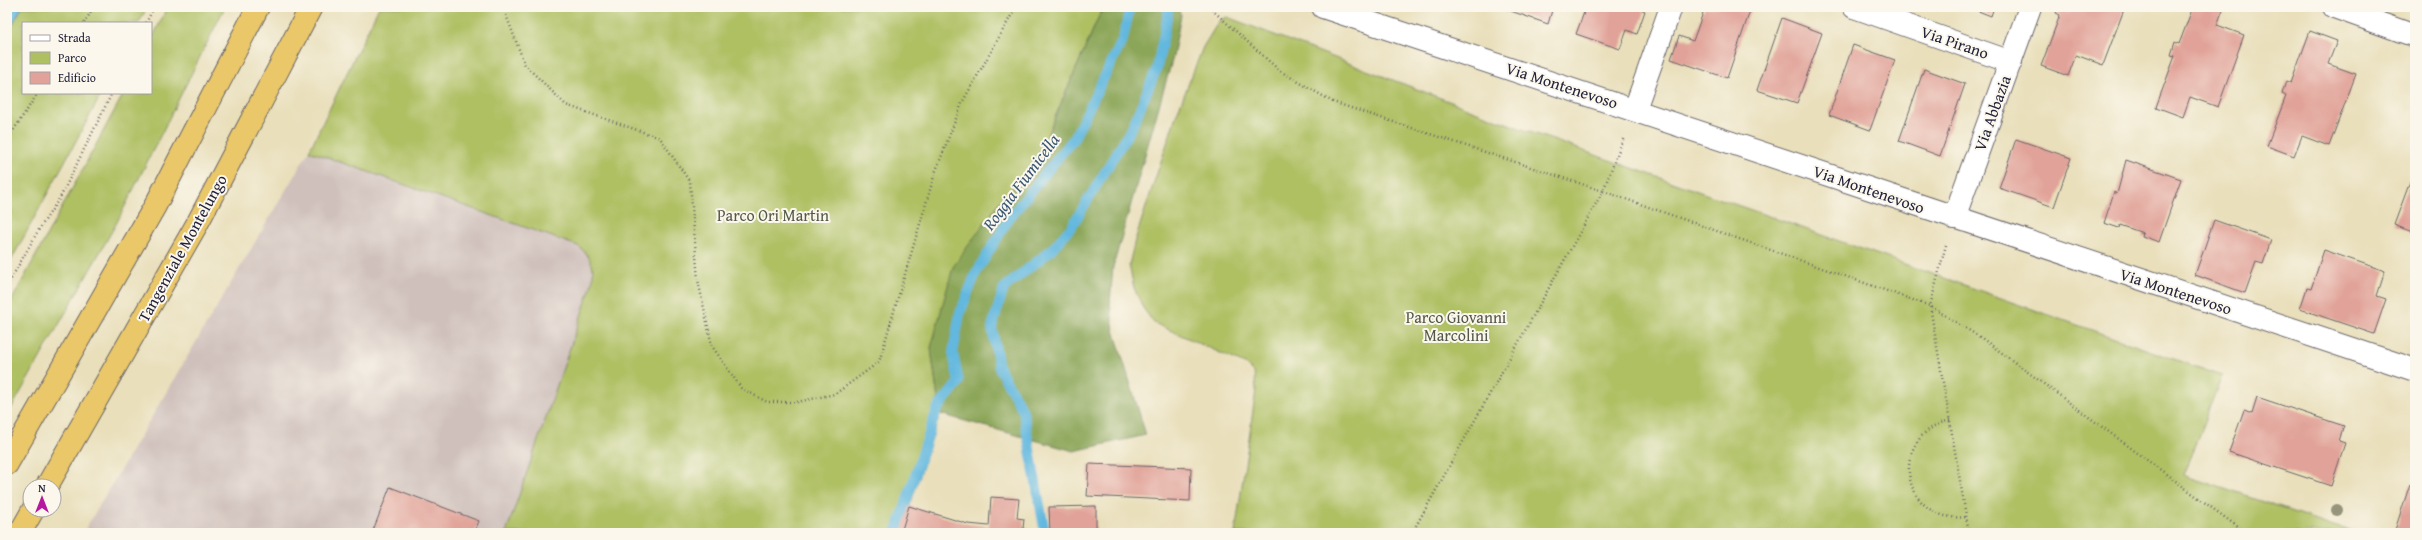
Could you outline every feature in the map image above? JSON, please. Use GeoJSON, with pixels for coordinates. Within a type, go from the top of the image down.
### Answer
{"type":"FeatureCollection","features":[{"type":"Feature","properties":{"kind":"highway"},"geometry":{"type":"LineString","coordinates":[[7,464],[56,381],[155,206],[258,7]]}},
{"type":"Feature","properties":{"kind":"highway","name":"Tangenziale Montelungo"},"geometry":{"type":"LineString","coordinates":[[52,478],[197,224],[311,7]]}},
{"type":"Feature","properties":{"kind":"highway"},"geometry":{"type":"LineString","coordinates":[[20,533],[28,518]]}},
{"type":"Feature","properties":{"kind":"street","name":"Via Montenevoso"},"geometry":{"type":"LineString","coordinates":[[1323,7],[1635,109],[1954,218],[2415,370]]}},
{"type":"Feature","properties":{"kind":"street"},"geometry":{"type":"LineString","coordinates":[[1635,109],[1671,7]]}},
{"type":"Feature","properties":{"kind":"street","name":"Via Pirano"},"geometry":{"type":"LineString","coordinates":[[1854,7],[2011,62]]}},
{"type":"Feature","properties":{"kind":"street","name":"Via Abbazia"},"geometry":{"type":"LineString","coordinates":[[1954,218],[2030,7]]}},
{"type":"Feature","properties":{"kind":"street"},"geometry":{"type":"LineString","coordinates":[[2334,7],[2415,36]]}},
{"type":"Feature","properties":{"kind":"path"},"geometry":{"type":"LineString","coordinates":[[85,22],[94,7]]}},
{"type":"Feature","properties":{"kind":"path"},"geometry":{"type":"LineString","coordinates":[[146,22],[154,7]]}},
{"type":"Feature","properties":{"kind":"path"},"geometry":{"type":"LineString","coordinates":[[506,7],[506,14],[525,65],[566,105],[660,138],[690,182],[698,280],[712,346],[742,388],[767,402],[797,402],[835,394],[879,362],[940,159],[962,103],[1016,7]]}},
{"type":"Feature","properties":{"kind":"path"},"geometry":{"type":"LineString","coordinates":[[1209,7],[1280,71],[1333,102],[1603,191],[1930,306],[1983,339],[2246,533]]}},
{"type":"Feature","properties":{"kind":"path"},"geometry":{"type":"LineString","coordinates":[[7,140],[37,94]]}},
{"type":"Feature","properties":{"kind":"path"},"geometry":{"type":"LineString","coordinates":[[7,286],[38,231],[61,196],[112,94]]}},
{"type":"Feature","properties":{"kind":"path"},"geometry":{"type":"LineString","coordinates":[[1412,533],[1603,191],[1635,109]]}},
{"type":"Feature","properties":{"kind":"path"},"geometry":{"type":"LineString","coordinates":[[1954,218],[1930,306],[1969,533]]}},
{"type":"Feature","properties":{"kind":"path"},"geometry":{"type":"LineString","coordinates":[[1950,420],[1933,425],[1920,436],[1910,456],[1909,477],[1915,493],[1933,511],[1949,517],[1967,517]]}},
{"type":"Feature","properties":{"kind":"shaded area"},"geometry":{"type":"Polygon","coordinates":[[[309,151],[578,246],[588,254],[594,276],[591,287],[506,533],[83,533],[309,151]]]}},
{"type":"Feature","properties":{"kind":"green space"},"geometry":{"type":"Polygon","coordinates":[[[22,7],[147,7],[140,22],[22,22],[22,94],[101,94],[7,268],[7,34],[22,7]]]}},
{"type":"Feature","properties":{"kind":"green space"},"geometry":{"type":"Polygon","coordinates":[[[168,7],[225,7],[116,224],[7,416],[7,309],[123,94],[152,94],[152,38],[168,7]]]}},
{"type":"Feature","properties":{"kind":"green space","name":"Parco Ori Martin"},"geometry":{"type":"Polygon","coordinates":[[[379,7],[1103,7],[1042,147],[1027,174],[998,204],[931,348],[940,414],[901,533],[506,533],[591,287],[593,275],[592,264],[587,255],[578,246],[309,151],[379,7]]]}},
{"type":"Feature","properties":{"kind":"green space"},"geometry":{"type":"Polygon","coordinates":[[[1103,7],[1177,7],[1181,15],[1173,57],[1113,267],[1110,304],[1114,330],[1146,435],[1074,451],[940,414],[931,348],[953,267],[998,204],[1027,174],[1042,147],[1103,7]]]}},
{"type":"Feature","properties":{"kind":"green space","name":"Parco Giovanni Marcolini"},"geometry":{"type":"Polygon","coordinates":[[[1227,17],[1530,132],[2222,376],[2183,475],[2355,533],[1235,533],[1256,390],[1254,372],[1247,365],[1154,323],[1143,308],[1134,288],[1129,265],[1135,240],[1176,116],[1203,47],[1219,21],[1227,17]]]}},
{"type":"Feature","properties":{"kind":"water"},"geometry":{"type":"Polygon","coordinates":[[[7,7],[22,7],[7,34],[7,7]]]}},
{"type":"Feature","properties":{"kind":"building"},"geometry":{"type":"Polygon","coordinates":[[[1506,7],[1553,7],[1548,24],[1505,9],[1506,7]]]}},
{"type":"Feature","properties":{"kind":"building"},"geometry":{"type":"Polygon","coordinates":[[[1586,7],[1635,7],[1645,11],[1637,34],[1627,30],[1620,49],[1576,34],[1586,7]]]}},
{"type":"Feature","properties":{"kind":"building"},"geometry":{"type":"Polygon","coordinates":[[[1705,7],[1751,8],[1727,78],[1671,59],[1679,36],[1693,41],[1705,7]]]}},
{"type":"Feature","properties":{"kind":"building"},"geometry":{"type":"Polygon","coordinates":[[[1968,7],[1994,7],[1991,16],[1968,7]]]}},
{"type":"Feature","properties":{"kind":"building"},"geometry":{"type":"Polygon","coordinates":[[[2058,7],[2125,7],[2103,65],[2076,55],[2068,76],[2041,66],[2060,15],[2056,13],[2058,7]]]}},
{"type":"Feature","properties":{"kind":"building"},"geometry":{"type":"Polygon","coordinates":[[[2193,7],[2224,7],[2217,25],[2244,35],[2218,107],[2190,97],[2183,117],[2156,107],[2175,56],[2171,55],[2175,42],[2179,44],[2193,7]]]}},
{"type":"Feature","properties":{"kind":"building"},"geometry":{"type":"Polygon","coordinates":[[[1782,18],[1822,33],[1797,103],[1757,90],[1782,18]]]}},
{"type":"Feature","properties":{"kind":"building"},"geometry":{"type":"Polygon","coordinates":[[[2310,31],[2337,41],[2328,64],[2356,74],[2329,146],[2302,136],[2294,156],[2267,146],[2286,96],[2282,94],[2286,81],[2291,83],[2310,31]]]}},
{"type":"Feature","properties":{"kind":"building"},"geometry":{"type":"Polygon","coordinates":[[[1853,45],[1895,60],[1870,130],[1829,115],[1853,45]]]}},
{"type":"Feature","properties":{"kind":"building"},"geometry":{"type":"Polygon","coordinates":[[[1924,69],[1965,84],[1940,156],[1899,141],[1924,69]]]}},
{"type":"Feature","properties":{"kind":"building"},"geometry":{"type":"Polygon","coordinates":[[[2016,139],[2071,158],[2054,207],[1999,188],[2016,139]]]}},
{"type":"Feature","properties":{"kind":"building"},"geometry":{"type":"Polygon","coordinates":[[[2126,160],[2181,179],[2159,242],[2142,236],[2143,233],[2120,225],[2119,228],[2104,223],[2114,192],[2117,194],[2126,160]]]}},
{"type":"Feature","properties":{"kind":"building"},"geometry":{"type":"Polygon","coordinates":[[[2415,168],[2415,233],[2394,225],[2415,168]]]}},
{"type":"Feature","properties":{"kind":"building"},"geometry":{"type":"Polygon","coordinates":[[[2214,220],[2271,240],[2263,264],[2256,262],[2245,293],[2195,275],[2214,220]]]}},
{"type":"Feature","properties":{"kind":"building"},"geometry":{"type":"Polygon","coordinates":[[[2324,250],[2385,271],[2377,296],[2386,299],[2374,334],[2300,309],[2307,288],[2311,289],[2324,250]]]}},
{"type":"Feature","properties":{"kind":"building"},"geometry":{"type":"Polygon","coordinates":[[[2257,397],[2344,426],[2339,441],[2345,443],[2331,486],[2229,452],[2244,410],[2252,413],[2257,397]]]}},
{"type":"Feature","properties":{"kind":"building"},"geometry":{"type":"Polygon","coordinates":[[[1089,464],[1191,468],[1190,501],[1087,496],[1089,464]]]}},
{"type":"Feature","properties":{"kind":"building"},"geometry":{"type":"Polygon","coordinates":[[[2410,484],[2415,486],[2415,533],[2394,533],[2410,484]]]}},
{"type":"Feature","properties":{"kind":"building"},"geometry":{"type":"Polygon","coordinates":[[[390,487],[479,521],[474,533],[372,533],[390,487]]]}},
{"type":"Feature","properties":{"kind":"building"},"geometry":{"type":"Polygon","coordinates":[[[991,497],[1019,499],[1017,518],[1024,519],[1023,529],[1034,530],[1034,533],[901,533],[909,506],[968,524],[989,526],[991,497]]]}},
{"type":"Feature","properties":{"kind":"building"},"geometry":{"type":"Polygon","coordinates":[[[1096,506],[1096,533],[1050,533],[1049,507],[1096,506]]]}},
{"type":"Feature","properties":{"kind":"waterway","name":"Roggia Fiumicella"},"geometry":{"type":"LineString","coordinates":[[896,533],[937,409],[959,382],[953,353],[960,313],[976,273],[1010,217],[1074,138],[1123,39],[1130,7]]}},
{"type":"Feature","properties":{"kind":"waterway"},"geometry":{"type":"LineString","coordinates":[[1045,533],[1023,411],[999,368],[992,327],[1004,288],[1051,250],[1072,226],[1132,127],[1157,68],[1168,13]]}}]}
